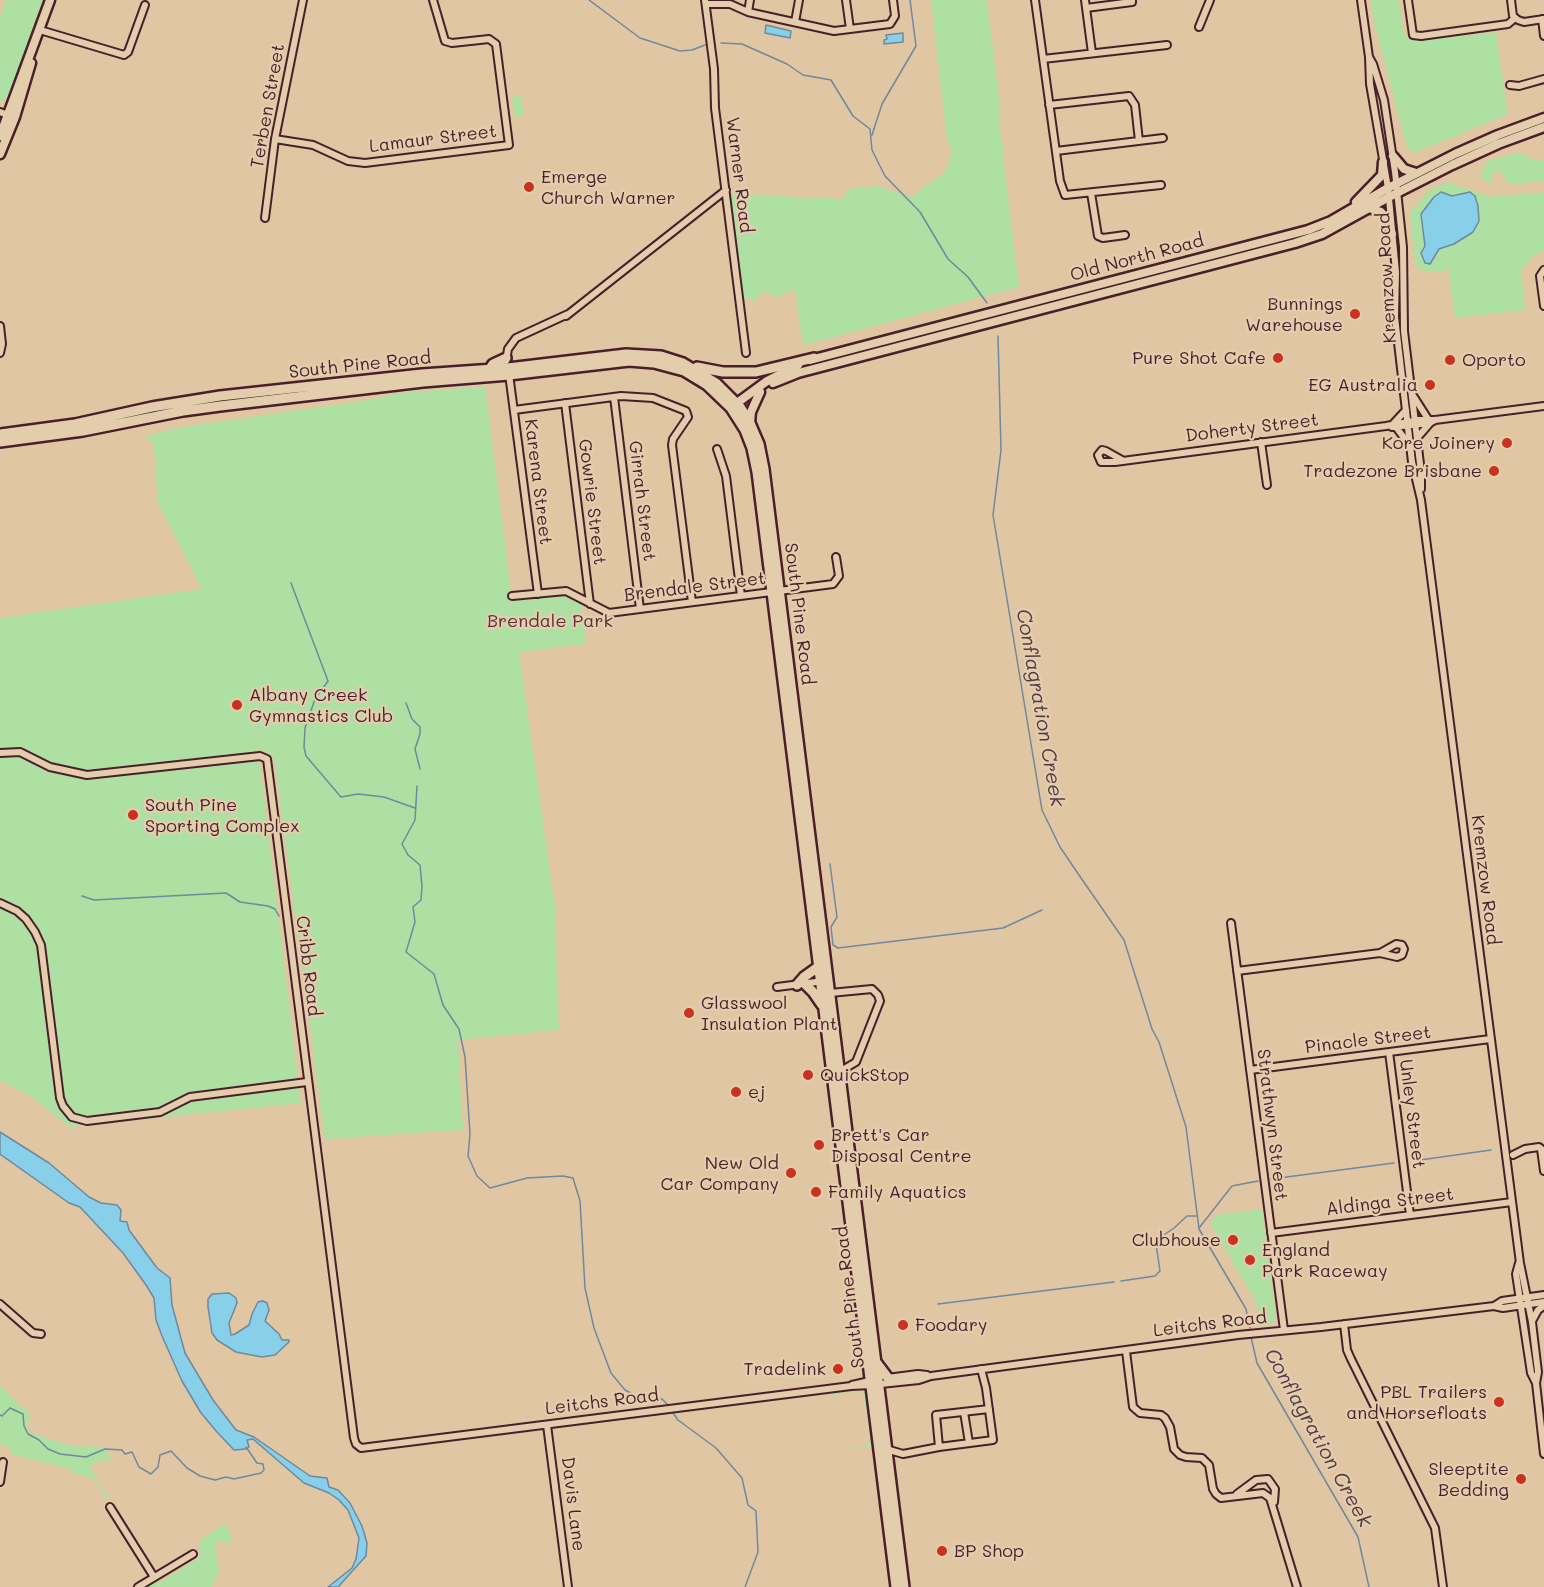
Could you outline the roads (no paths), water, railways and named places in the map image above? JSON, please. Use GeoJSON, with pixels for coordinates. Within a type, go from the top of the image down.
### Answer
{"type":"FeatureCollection","features":[{"type":"Feature","properties":{"kind":"highway","name":"South Pine Road"},"geometry":{"type":"LineString","coordinates":[[0,434],[75,424],[152,407],[220,396],[420,374],[489,370],[509,372],[626,354],[661,356],[684,363],[716,383],[750,423],[759,444],[764,469],[818,967],[830,993],[896,1587]]}},
{"type":"Feature","properties":{"kind":"highway"},"geometry":{"type":"LineString","coordinates":[[489,370],[494,364],[506,358]]}},
{"type":"Feature","properties":{"kind":"highway"},"geometry":{"type":"LineString","coordinates":[[684,363],[723,372],[744,373],[766,371],[814,358]]}},
{"type":"Feature","properties":{"kind":"highway","name":"South Pine Road"},"geometry":{"type":"LineString","coordinates":[[0,442],[83,431],[211,407],[509,372],[629,361],[654,363],[684,371],[736,407],[755,460],[776,592],[824,981],[823,1007],[849,1179]]}},
{"type":"Feature","properties":{"kind":"highway"},"geometry":{"type":"LineString","coordinates":[[818,967],[804,977],[801,984],[813,992],[823,1007]]}},
{"type":"Feature","properties":{"kind":"highway","name":"South Pine Road"},"geometry":{"type":"LineString","coordinates":[[859,1261],[875,1360],[874,1382],[886,1449],[904,1587]]}},
{"type":"Feature","properties":{"kind":"highway"},"geometry":{"type":"LineString","coordinates":[[875,1360],[888,1378]]}},
{"type":"Feature","properties":{"kind":"main road"},"geometry":{"type":"LineString","coordinates":[[0,136],[50,0]]}},
{"type":"Feature","properties":{"kind":"main road"},"geometry":{"type":"LineString","coordinates":[[0,154],[12,102],[40,30]]}},
{"type":"Feature","properties":{"kind":"main road"},"geometry":{"type":"LineString","coordinates":[[0,105],[12,102]]}},
{"type":"Feature","properties":{"kind":"main road","name":"Old North Road"},"geometry":{"type":"LineString","coordinates":[[736,407],[767,381],[814,358],[911,338],[1295,243],[1322,234],[1369,208],[1416,174],[1498,135],[1544,118]]}},
{"type":"Feature","properties":{"kind":"main road","name":"Old North Road"},"geometry":{"type":"LineString","coordinates":[[736,407],[769,385],[798,373],[911,338],[1308,230],[1392,190],[1498,144],[1544,127]]}},
{"type":"Feature","properties":{"kind":"main road"},"geometry":{"type":"LineString","coordinates":[[1393,156],[1404,169],[1416,174]]}},
{"type":"Feature","properties":{"kind":"main road"},"geometry":{"type":"LineString","coordinates":[[1347,211],[1382,174],[1383,162]]}},
{"type":"Feature","properties":{"kind":"main road"},"geometry":{"type":"LineString","coordinates":[[1369,208],[1381,212],[1392,234]]}},
{"type":"Feature","properties":{"kind":"main road"},"geometry":{"type":"LineString","coordinates":[[750,423],[751,412],[760,392]]}},
{"type":"Feature","properties":{"kind":"street","name":"Terben Street"},"geometry":{"type":"LineString","coordinates":[[265,218],[275,139],[303,0]]}},
{"type":"Feature","properties":{"kind":"street","name":"Lamaur Street"},"geometry":{"type":"LineString","coordinates":[[275,139],[313,145],[348,161],[365,163],[509,145],[496,44],[489,39],[452,43],[445,41],[433,0]]}},
{"type":"Feature","properties":{"kind":"street"},"geometry":{"type":"LineString","coordinates":[[747,12],[750,0]]}},
{"type":"Feature","properties":{"kind":"street"},"geometry":{"type":"LineString","coordinates":[[795,22],[799,0]]}},
{"type":"Feature","properties":{"kind":"street"},"geometry":{"type":"LineString","coordinates":[[846,0],[850,29]]}},
{"type":"Feature","properties":{"kind":"street"},"geometry":{"type":"LineString","coordinates":[[706,2],[730,4],[747,12],[834,31],[886,25],[893,22],[894,0]]}},
{"type":"Feature","properties":{"kind":"street"},"geometry":{"type":"LineString","coordinates":[[1035,0],[1056,151],[1062,190],[1065,195],[1161,185]]}},
{"type":"Feature","properties":{"kind":"street"},"geometry":{"type":"LineString","coordinates":[[1085,0],[1092,53]]}},
{"type":"Feature","properties":{"kind":"street"},"geometry":{"type":"LineString","coordinates":[[1086,8],[1132,2],[1132,0]]}},
{"type":"Feature","properties":{"kind":"street"},"geometry":{"type":"LineString","coordinates":[[1198,27],[1210,0]]}},
{"type":"Feature","properties":{"kind":"street","name":"Kremzow Road"},"geometry":{"type":"LineString","coordinates":[[1361,0],[1369,57],[1370,84],[1377,114],[1383,162],[1392,190],[1403,247],[1404,331],[1411,393],[1411,447],[1421,500],[1520,1263],[1531,1373],[1536,1383]]}},
{"type":"Feature","properties":{"kind":"street"},"geometry":{"type":"LineString","coordinates":[[1408,0],[1413,35],[1421,36],[1508,24],[1515,18]]}},
{"type":"Feature","properties":{"kind":"street"},"geometry":{"type":"LineString","coordinates":[[1511,0],[1515,18]]}},
{"type":"Feature","properties":{"kind":"street","name":"Warner Road"},"geometry":{"type":"LineString","coordinates":[[706,2],[746,353]]}},
{"type":"Feature","properties":{"kind":"street"},"geometry":{"type":"LineString","coordinates":[[40,30],[124,55],[128,52],[145,5]]}},
{"type":"Feature","properties":{"kind":"street"},"geometry":{"type":"LineString","coordinates":[[1515,18],[1524,22],[1543,19],[1544,36]]}},
{"type":"Feature","properties":{"kind":"street"},"geometry":{"type":"LineString","coordinates":[[1043,59],[1167,45]]}},
{"type":"Feature","properties":{"kind":"street","name":"Kremzow Road"},"geometry":{"type":"LineString","coordinates":[[1369,57],[1384,100],[1393,156],[1392,234],[1396,272],[1395,317],[1406,410],[1417,439],[1421,472],[1421,500]]}},
{"type":"Feature","properties":{"kind":"street"},"geometry":{"type":"LineString","coordinates":[[1510,85],[1519,86],[1544,79]]}},
{"type":"Feature","properties":{"kind":"street"},"geometry":{"type":"LineString","coordinates":[[1049,105],[1129,96],[1135,105],[1139,141]]}},
{"type":"Feature","properties":{"kind":"street"},"geometry":{"type":"LineString","coordinates":[[1056,151],[1163,138]]}},
{"type":"Feature","properties":{"kind":"street"},"geometry":{"type":"LineString","coordinates":[[509,372],[510,353],[517,342],[558,322],[726,190]]}},
{"type":"Feature","properties":{"kind":"street"},"geometry":{"type":"LineString","coordinates":[[1091,193],[1098,236],[1103,238],[1125,235]]}},
{"type":"Feature","properties":{"kind":"street"},"geometry":{"type":"LineString","coordinates":[[1544,270],[1540,276],[1544,306]]}},
{"type":"Feature","properties":{"kind":"street"},"geometry":{"type":"LineString","coordinates":[[506,358],[509,346],[516,338],[568,314]]}},
{"type":"Feature","properties":{"kind":"street"},"geometry":{"type":"LineString","coordinates":[[0,326],[2,354],[0,353]]}},
{"type":"Feature","properties":{"kind":"street","name":"Karena Street"},"geometry":{"type":"LineString","coordinates":[[506,358],[538,594]]}},
{"type":"Feature","properties":{"kind":"street"},"geometry":{"type":"LineString","coordinates":[[1411,393],[1431,421],[1417,439]]}},
{"type":"Feature","properties":{"kind":"street"},"geometry":{"type":"LineString","coordinates":[[514,410],[614,397],[653,398],[683,408],[687,417],[673,439],[672,445],[692,602]]}},
{"type":"Feature","properties":{"kind":"street","name":"Girrah Street"},"geometry":{"type":"LineString","coordinates":[[614,397],[640,609]]}},
{"type":"Feature","properties":{"kind":"street","name":"Gowrie Street"},"geometry":{"type":"LineString","coordinates":[[565,403],[590,604]]}},
{"type":"Feature","properties":{"kind":"street","name":"Doherty Street"},"geometry":{"type":"LineString","coordinates":[[1122,460],[1544,406]]}},
{"type":"Feature","properties":{"kind":"street"},"geometry":{"type":"LineString","coordinates":[[1406,410],[1395,425],[1411,447]]}},
{"type":"Feature","properties":{"kind":"street"},"geometry":{"type":"LineString","coordinates":[[1262,442],[1267,485]]}},
{"type":"Feature","properties":{"kind":"street"},"geometry":{"type":"LineString","coordinates":[[717,449],[726,476],[741,596]]}},
{"type":"Feature","properties":{"kind":"street","name":"Brendale Street"},"geometry":{"type":"LineString","coordinates":[[512,597],[566,591],[609,613],[835,583],[839,576],[836,557]]}},
{"type":"Feature","properties":{"kind":"street","name":"Cribb Road"},"geometry":{"type":"LineString","coordinates":[[0,753],[20,752],[50,767],[93,775],[262,756],[267,759],[354,1438],[358,1446]]}},
{"type":"Feature","properties":{"kind":"street"},"geometry":{"type":"LineString","coordinates":[[0,903],[17,911],[27,920],[41,945],[60,1098],[72,1117],[87,1121],[160,1112],[190,1096],[308,1082]]}},
{"type":"Feature","properties":{"kind":"street","name":"Strathwyn Street"},"geometry":{"type":"LineString","coordinates":[[1231,923],[1284,1330]]}},
{"type":"Feature","properties":{"kind":"street"},"geometry":{"type":"LineString","coordinates":[[1237,972],[1380,953]]}},
{"type":"Feature","properties":{"kind":"street"},"geometry":{"type":"LineString","coordinates":[[777,987],[824,981]]}},
{"type":"Feature","properties":{"kind":"street"},"geometry":{"type":"LineString","coordinates":[[830,993],[872,989],[880,1000],[856,1062],[839,1072]]}},
{"type":"Feature","properties":{"kind":"street","name":"Pinacle Street"},"geometry":{"type":"LineString","coordinates":[[1250,1070],[1490,1039]]}},
{"type":"Feature","properties":{"kind":"street","name":"Unley Street"},"geometry":{"type":"LineString","coordinates":[[1389,1052],[1410,1215]]}},
{"type":"Feature","properties":{"kind":"street"},"geometry":{"type":"LineString","coordinates":[[1513,1155],[1525,1149],[1539,1147],[1543,1150],[1544,1171]]}},
{"type":"Feature","properties":{"kind":"street","name":"Aldinga Street"},"geometry":{"type":"LineString","coordinates":[[1271,1233],[1512,1202]]}},
{"type":"Feature","properties":{"kind":"street","name":"Leitchs Road"},"geometry":{"type":"LineString","coordinates":[[874,1382],[919,1380],[931,1376],[1238,1335],[1494,1306],[1503,1308],[1544,1295]]}},
{"type":"Feature","properties":{"kind":"street","name":"Kremzow Road"},"geometry":{"type":"LineString","coordinates":[[1524,1301],[1532,1322],[1544,1454]]}},
{"type":"Feature","properties":{"kind":"street","name":"Leitchs Road"},"geometry":{"type":"LineString","coordinates":[[1524,1301],[1544,1304]]}},
{"type":"Feature","properties":{"kind":"street"},"geometry":{"type":"LineString","coordinates":[[0,1304],[33,1332],[41,1334]]}},
{"type":"Feature","properties":{"kind":"street"},"geometry":{"type":"LineString","coordinates":[[1532,1322],[1533,1317],[1544,1304]]}},
{"type":"Feature","properties":{"kind":"street"},"geometry":{"type":"LineString","coordinates":[[1344,1324],[1349,1355],[1435,1528],[1443,1587]]}},
{"type":"Feature","properties":{"kind":"street"},"geometry":{"type":"LineString","coordinates":[[1126,1351],[1133,1407],[1140,1413],[1161,1415],[1165,1418],[1170,1427],[1174,1449],[1180,1455],[1202,1458],[1206,1461],[1209,1465],[1213,1489],[1221,1498],[1257,1493],[1270,1498],[1297,1587]]}},
{"type":"Feature","properties":{"kind":"street"},"geometry":{"type":"LineString","coordinates":[[886,1449],[903,1454],[993,1440],[981,1370]]}},
{"type":"Feature","properties":{"kind":"street","name":"Leitchs Road"},"geometry":{"type":"LineString","coordinates":[[358,1446],[369,1448],[851,1386],[918,1374],[931,1376]]}},
{"type":"Feature","properties":{"kind":"street"},"geometry":{"type":"LineString","coordinates":[[939,1447],[936,1415],[989,1409]]}},
{"type":"Feature","properties":{"kind":"street"},"geometry":{"type":"LineString","coordinates":[[964,1412],[969,1443]]}},
{"type":"Feature","properties":{"kind":"street","name":"Davis Lane"},"geometry":{"type":"LineString","coordinates":[[547,1425],[568,1587]]}},
{"type":"Feature","properties":{"kind":"street"},"geometry":{"type":"LineString","coordinates":[[0,1482],[3,1462]]}},
{"type":"Feature","properties":{"kind":"street"},"geometry":{"type":"LineString","coordinates":[[1234,1496],[1256,1480],[1268,1479],[1275,1489],[1274,1507]]}},
{"type":"Feature","properties":{"kind":"street"},"geometry":{"type":"LineString","coordinates":[[1256,1480],[1252,1486],[1257,1493]]}},
{"type":"Feature","properties":{"kind":"street"},"geometry":{"type":"LineString","coordinates":[[110,1507],[154,1577]]}},
{"type":"Feature","properties":{"kind":"street"},"geometry":{"type":"LineString","coordinates":[[138,1587],[193,1554]]}},
{"type":"Feature","properties":{"kind":"water"},"geometry":{"type":"Polygon","coordinates":[[[766,25],[791,31],[790,38],[765,33],[766,25]]]}},
{"type":"Feature","properties":{"kind":"water"},"geometry":{"type":"Polygon","coordinates":[[[903,33],[903,42],[884,44],[884,40],[887,39],[886,35],[903,33]]]}},
{"type":"Feature","properties":{"kind":"water"},"geometry":{"type":"Polygon","coordinates":[[[1441,192],[1452,196],[1470,192],[1475,196],[1479,221],[1473,232],[1454,244],[1439,249],[1430,264],[1425,263],[1421,253],[1425,246],[1421,214],[1434,197],[1441,192]]]}},
{"type":"Feature","properties":{"kind":"water"},"geometry":{"type":"Polygon","coordinates":[[[0,1132],[49,1163],[89,1197],[101,1203],[117,1205],[121,1210],[120,1221],[127,1222],[129,1230],[157,1268],[170,1278],[172,1305],[185,1353],[213,1400],[236,1430],[254,1437],[310,1476],[327,1478],[329,1487],[338,1490],[350,1503],[362,1526],[367,1543],[366,1556],[338,1587],[328,1587],[352,1568],[356,1559],[359,1538],[348,1510],[329,1493],[304,1483],[253,1439],[247,1440],[249,1447],[246,1449],[234,1450],[217,1432],[201,1413],[182,1381],[156,1320],[154,1298],[123,1253],[80,1207],[69,1203],[0,1154],[0,1132]]]}},
{"type":"Feature","properties":{"kind":"water"},"geometry":{"type":"Polygon","coordinates":[[[229,1293],[236,1298],[237,1303],[229,1323],[231,1335],[249,1325],[258,1302],[263,1301],[267,1303],[269,1310],[265,1321],[282,1340],[289,1340],[289,1342],[275,1355],[262,1357],[236,1352],[217,1340],[212,1333],[208,1299],[212,1294],[229,1293]]]}},
{"type":"Feature","properties":{"kind":"waterway","name":"Conflagration Creek"},"geometry":{"type":"LineString","coordinates":[[589,0],[640,38],[680,51],[692,50],[705,45]]}},
{"type":"Feature","properties":{"kind":"waterway"},"geometry":{"type":"LineString","coordinates":[[872,135],[882,104],[916,46],[910,0]]}},
{"type":"Feature","properties":{"kind":"waterway","name":"Conflagration Creek"},"geometry":{"type":"LineString","coordinates":[[721,43],[742,44],[787,64],[803,75],[831,80],[853,116],[870,129],[872,150],[885,176],[920,212],[948,259],[968,277],[987,303]]}},
{"type":"Feature","properties":{"kind":"waterway","name":"Conflagration Creek"},"geometry":{"type":"LineString","coordinates":[[998,336],[1001,450],[993,515],[1042,810],[1060,847],[1124,940],[1186,1127],[1199,1229],[1246,1309],[1250,1328]]}},
{"type":"Feature","properties":{"kind":"waterway"},"geometry":{"type":"LineString","coordinates":[[291,583],[328,681],[315,699],[305,728],[306,756],[341,797],[358,794],[384,797],[415,808]]}},
{"type":"Feature","properties":{"kind":"waterway"},"geometry":{"type":"LineString","coordinates":[[406,703],[412,719],[420,727],[415,749],[420,769]]}},
{"type":"Feature","properties":{"kind":"waterway"},"geometry":{"type":"LineString","coordinates":[[417,786],[415,820],[402,844],[408,855],[420,865],[422,886],[421,900],[413,907],[415,922],[406,952],[434,974],[443,1005],[459,1029],[465,1057],[470,1134],[468,1156],[477,1176],[490,1188],[527,1178],[563,1176],[573,1178],[580,1201],[585,1288],[594,1328],[611,1373],[625,1390],[640,1398],[662,1399],[668,1405]]}},
{"type":"Feature","properties":{"kind":"waterway"},"geometry":{"type":"LineString","coordinates":[[830,864],[837,917],[831,927],[833,945],[838,948],[1003,928],[1042,910]]}},
{"type":"Feature","properties":{"kind":"waterway"},"geometry":{"type":"LineString","coordinates":[[82,896],[94,900],[226,893],[240,902],[275,909],[279,916]]}},
{"type":"Feature","properties":{"kind":"waterway"},"geometry":{"type":"LineString","coordinates":[[1420,1160],[1491,1150]]}},
{"type":"Feature","properties":{"kind":"waterway"},"geometry":{"type":"LineString","coordinates":[[1271,1179],[1394,1163]]}},
{"type":"Feature","properties":{"kind":"waterway"},"geometry":{"type":"LineString","coordinates":[[1199,1228],[1232,1186],[1258,1181]]}},
{"type":"Feature","properties":{"kind":"waterway"},"geometry":{"type":"LineString","coordinates":[[1121,1281],[1155,1276],[1160,1271],[1156,1244],[1158,1239],[1187,1216],[1196,1216]]}},
{"type":"Feature","properties":{"kind":"waterway"},"geometry":{"type":"LineString","coordinates":[[938,1304],[1114,1282]]}},
{"type":"Feature","properties":{"kind":"waterway","name":"Conflagration Creek"},"geometry":{"type":"LineString","coordinates":[[1251,1337],[1257,1363],[1358,1537],[1369,1587]]}},
{"type":"Feature","properties":{"kind":"waterway"},"geometry":{"type":"LineString","coordinates":[[0,1415],[2,1416],[10,1408],[23,1414],[24,1426],[28,1434],[48,1449],[60,1454],[86,1457],[105,1449],[122,1450],[125,1454],[132,1452],[139,1467],[151,1474],[158,1467],[160,1455],[171,1451],[187,1468],[200,1476],[215,1480],[226,1477],[234,1479],[261,1473],[264,1470],[263,1464],[257,1463],[246,1447]]}},
{"type":"Feature","properties":{"kind":"waterway"},"geometry":{"type":"LineString","coordinates":[[673,1413],[678,1420],[716,1448],[742,1478],[748,1505],[756,1511],[758,1552],[745,1587]]}},
{"type":"Feature","properties":{"kind":"place","name":"Emerge Church Warner"},"geometry":{"type":"Point","coordinates":[529,187]}},
{"type":"Feature","properties":{"kind":"place","name":"Bunnings Warehouse"},"geometry":{"type":"Point","coordinates":[1355,314]}},
{"type":"Feature","properties":{"kind":"place","name":"Pure Shot Cafe"},"geometry":{"type":"Point","coordinates":[1278,358]}},
{"type":"Feature","properties":{"kind":"place","name":"Oporto"},"geometry":{"type":"Point","coordinates":[1450,360]}},
{"type":"Feature","properties":{"kind":"place","name":"EG Australia"},"geometry":{"type":"Point","coordinates":[1430,385]}},
{"type":"Feature","properties":{"kind":"place","name":"Kore Joinery"},"geometry":{"type":"Point","coordinates":[1507,443]}},
{"type":"Feature","properties":{"kind":"place","name":"Tradezone Brisbane"},"geometry":{"type":"Point","coordinates":[1494,471]}},
{"type":"Feature","properties":{"kind":"place","name":"Albany Creek Gymnastics Club"},"geometry":{"type":"Point","coordinates":[237,705]}},
{"type":"Feature","properties":{"kind":"place","name":"South Pine Sporting Complex"},"geometry":{"type":"Point","coordinates":[133,815]}},
{"type":"Feature","properties":{"kind":"place","name":"Glasswool Insulation Plant"},"geometry":{"type":"Point","coordinates":[689,1013]}},
{"type":"Feature","properties":{"kind":"place","name":"QuickStop"},"geometry":{"type":"Point","coordinates":[808,1075]}},
{"type":"Feature","properties":{"kind":"place","name":"ej"},"geometry":{"type":"Point","coordinates":[736,1092]}},
{"type":"Feature","properties":{"kind":"place","name":"Brett's Car Disposal Centre"},"geometry":{"type":"Point","coordinates":[819,1145]}},
{"type":"Feature","properties":{"kind":"place","name":"New Old Car Company"},"geometry":{"type":"Point","coordinates":[791,1173]}},
{"type":"Feature","properties":{"kind":"place","name":"Family Aquatics"},"geometry":{"type":"Point","coordinates":[816,1192]}},
{"type":"Feature","properties":{"kind":"place","name":"Clubhouse"},"geometry":{"type":"Point","coordinates":[1233,1240]}},
{"type":"Feature","properties":{"kind":"place","name":"England Park Raceway"},"geometry":{"type":"Point","coordinates":[1250,1260]}},
{"type":"Feature","properties":{"kind":"place","name":"Foodary"},"geometry":{"type":"Point","coordinates":[903,1325]}},
{"type":"Feature","properties":{"kind":"place","name":"Tradelink"},"geometry":{"type":"Point","coordinates":[838,1369]}},
{"type":"Feature","properties":{"kind":"place","name":"PBL Trailers and Horsefloats"},"geometry":{"type":"Point","coordinates":[1499,1402]}},
{"type":"Feature","properties":{"kind":"place","name":"Sleeptite Bedding"},"geometry":{"type":"Point","coordinates":[1521,1479]}},
{"type":"Feature","properties":{"kind":"place","name":"BP Shop"},"geometry":{"type":"Point","coordinates":[942,1551]}},
{"type":"Feature","properties":{"kind":"park label","name":"Brendale Park"},"geometry":{"type":"Point","coordinates":[550,621]}}]}
